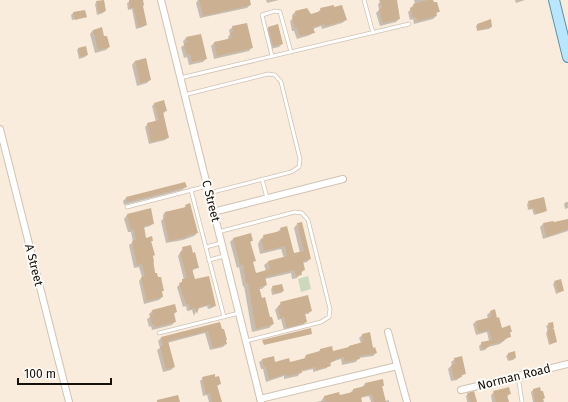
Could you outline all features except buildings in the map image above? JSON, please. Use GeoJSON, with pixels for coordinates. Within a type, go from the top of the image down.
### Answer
{"type":"FeatureCollection","features":[{"type":"Feature","properties":{"kind":"main road"},"geometry":{"type":"LineString","coordinates":[[554,0],[568,57]]}},
{"type":"Feature","properties":{"kind":"street","name":"C Street"},"geometry":{"type":"LineString","coordinates":[[160,0],[261,401]]}},
{"type":"Feature","properties":{"kind":"street","name":"A Street"},"geometry":{"type":"LineString","coordinates":[[0,129],[69,402]]}},
{"type":"Feature","properties":{"kind":"street"},"geometry":{"type":"LineString","coordinates":[[213,212],[343,179]]}},
{"type":"Feature","properties":{"kind":"street"},"geometry":{"type":"LineString","coordinates":[[388,332],[407,402]]}},
{"type":"Feature","properties":{"kind":"street","name":"Norman Road"},"geometry":{"type":"LineString","coordinates":[[461,390],[568,364]]}},
{"type":"Feature","properties":{"kind":"street"},"geometry":{"type":"LineString","coordinates":[[261,401],[397,366]]}},
{"type":"Feature","properties":{"kind":"lane"},"geometry":{"type":"LineString","coordinates":[[364,0],[372,33]]}},
{"type":"Feature","properties":{"kind":"lane"},"geometry":{"type":"LineString","coordinates":[[272,56],[262,15],[275,11],[280,12],[291,52]]}},
{"type":"Feature","properties":{"kind":"lane"},"geometry":{"type":"LineString","coordinates":[[180,78],[409,24]]}},
{"type":"Feature","properties":{"kind":"lane"},"geometry":{"type":"LineString","coordinates":[[184,95],[268,74],[272,74],[277,77],[281,82],[300,163],[296,170],[208,193]]}},
{"type":"Feature","properties":{"kind":"lane"},"geometry":{"type":"LineString","coordinates":[[262,179],[267,198]]}},
{"type":"Feature","properties":{"kind":"lane"},"geometry":{"type":"LineString","coordinates":[[127,206],[207,186]]}},
{"type":"Feature","properties":{"kind":"lane"},"geometry":{"type":"LineString","coordinates":[[191,190],[224,317]]}},
{"type":"Feature","properties":{"kind":"lane"},"geometry":{"type":"LineString","coordinates":[[218,232],[298,212],[306,218],[312,235],[330,309],[328,317],[321,322],[246,341]]}},
{"type":"Feature","properties":{"kind":"lane"},"geometry":{"type":"LineString","coordinates":[[206,247],[221,243]]}},
{"type":"Feature","properties":{"kind":"lane"},"geometry":{"type":"LineString","coordinates":[[209,260],[224,256]]}},
{"type":"Feature","properties":{"kind":"lane"},"geometry":{"type":"LineString","coordinates":[[159,333],[239,313]]}},
{"type":"Feature","properties":{"kind":"lane"},"geometry":{"type":"LineString","coordinates":[[518,376],[522,402]]}},
{"type":"Feature","properties":{"kind":"green space"},"geometry":{"type":"Polygon","coordinates":[[[308,276],[311,289],[301,292],[298,279],[308,276]]]}}]}
